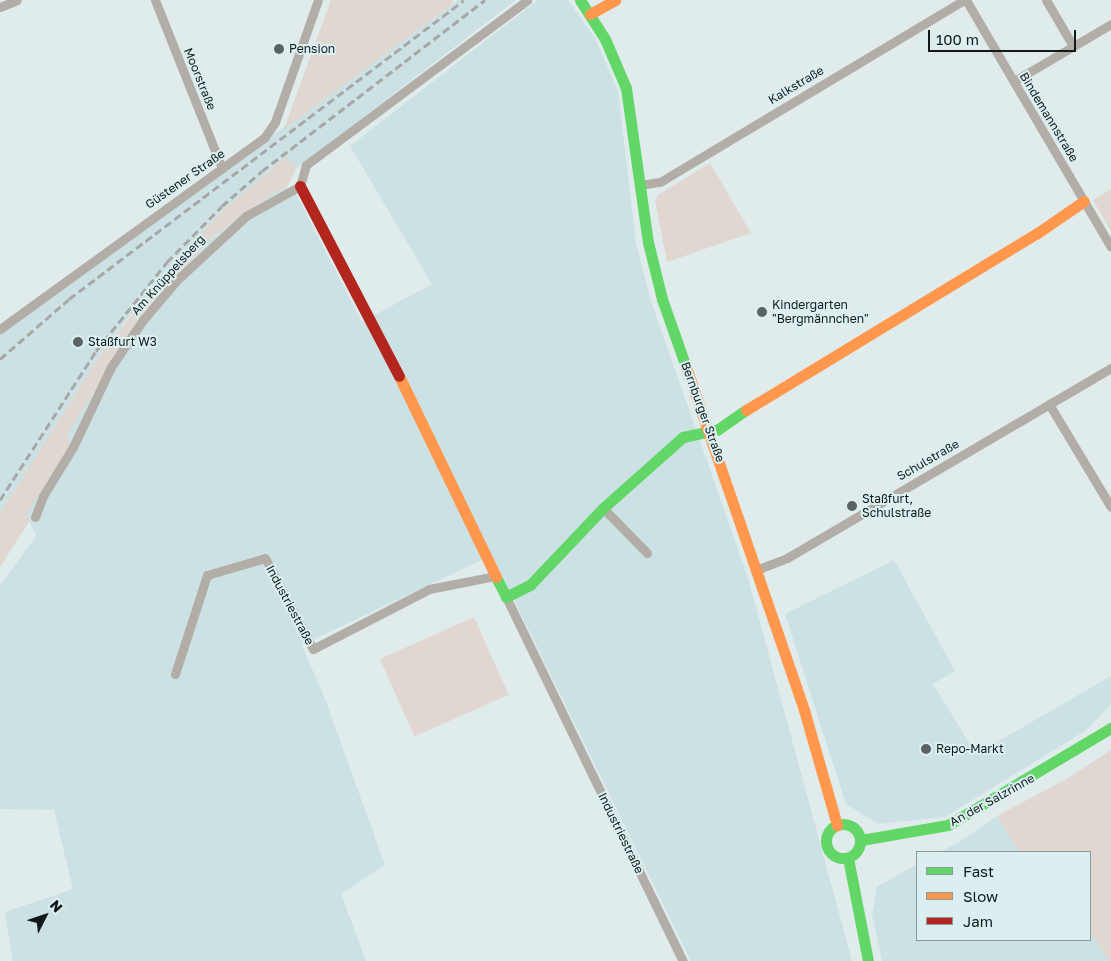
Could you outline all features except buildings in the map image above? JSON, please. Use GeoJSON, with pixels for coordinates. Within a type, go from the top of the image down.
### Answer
{"type":"FeatureCollection","features":[{"type":"Feature","properties":{"kind":"main road","name":"Bernburger Straße"},"geometry":{"type":"LineString","coordinates":[[580,0],[590,14],[616,62],[626,88],[648,242],[662,299],[710,432],[804,710],[830,809],[837,825]]}},
{"type":"Feature","properties":{"kind":"main road"},"geometry":{"type":"LineString","coordinates":[[590,14],[615,0]]}},
{"type":"Feature","properties":{"kind":"main road","name":"Industriestraße"},"geometry":{"type":"LineString","coordinates":[[300,186],[372,322],[506,597]]}},
{"type":"Feature","properties":{"kind":"main road"},"geometry":{"type":"LineString","coordinates":[[506,597],[530,585],[603,508],[683,437],[710,432],[779,387],[1036,234],[1084,201]]}},
{"type":"Feature","properties":{"kind":"main road","name":"An der Salzrinne"},"geometry":{"type":"LineString","coordinates":[[861,840],[931,830],[948,824],[994,800],[1111,728]]}},
{"type":"Feature","properties":{"kind":"main road"},"geometry":{"type":"LineString","coordinates":[[837,825],[853,826],[861,840],[859,849],[848,858],[832,854],[826,845],[827,835],[837,825]]}},
{"type":"Feature","properties":{"kind":"main road"},"geometry":{"type":"LineString","coordinates":[[848,858],[868,961]]}},
{"type":"Feature","properties":{"kind":"street"},"geometry":{"type":"LineString","coordinates":[[0,7],[18,0]]}},
{"type":"Feature","properties":{"kind":"street","name":"Moorstraße"},"geometry":{"type":"LineString","coordinates":[[155,0],[222,168]]}},
{"type":"Feature","properties":{"kind":"street","name":"Güstener Straße"},"geometry":{"type":"LineString","coordinates":[[0,329],[264,138],[274,122],[318,0]]}},
{"type":"Feature","properties":{"kind":"street"},"geometry":{"type":"LineString","coordinates":[[300,186],[300,176],[306,165],[526,0]]}},
{"type":"Feature","properties":{"kind":"street","name":"Bindemannstraße"},"geometry":{"type":"LineString","coordinates":[[965,0],[1111,247]]}},
{"type":"Feature","properties":{"kind":"street","name":"Kalkstraße"},"geometry":{"type":"LineString","coordinates":[[640,185],[660,182],[965,0]]}},
{"type":"Feature","properties":{"kind":"street"},"geometry":{"type":"LineString","coordinates":[[1046,0],[1073,46]]}},
{"type":"Feature","properties":{"kind":"street"},"geometry":{"type":"LineString","coordinates":[[1014,81],[1111,24]]}},
{"type":"Feature","properties":{"kind":"street","name":"Am Knüppelsberg"},"geometry":{"type":"LineString","coordinates":[[35,517],[43,496],[73,447],[111,367],[143,320],[216,241],[246,216],[300,186]]}},
{"type":"Feature","properties":{"kind":"street","name":"Schulstraße"},"geometry":{"type":"LineString","coordinates":[[756,570],[787,558],[1111,368]]}},
{"type":"Feature","properties":{"kind":"street"},"geometry":{"type":"LineString","coordinates":[[1049,404],[1111,507]]}},
{"type":"Feature","properties":{"kind":"street"},"geometry":{"type":"LineString","coordinates":[[603,508],[647,553]]}},
{"type":"Feature","properties":{"kind":"street","name":"Industriestraße"},"geometry":{"type":"LineString","coordinates":[[175,674],[207,575],[265,558],[313,649],[428,589],[495,576]]}},
{"type":"Feature","properties":{"kind":"street","name":"Industriestraße"},"geometry":{"type":"LineString","coordinates":[[506,597],[683,961]]}},
{"type":"Feature","properties":{"kind":"shaded area"},"geometry":{"type":"Polygon","coordinates":[[[331,0],[452,0],[454,3],[284,129],[331,0]]]}},
{"type":"Feature","properties":{"kind":"shaded area"},"geometry":{"type":"Polygon","coordinates":[[[458,0],[516,0],[296,169],[287,156],[226,208],[130,315],[101,354],[0,513],[0,334],[458,0]]]}},
{"type":"Feature","properties":{"kind":"shaded area"},"geometry":{"type":"Polygon","coordinates":[[[538,0],[568,0],[595,38],[618,91],[636,243],[651,301],[748,578],[852,961],[691,961],[492,555],[302,645],[325,699],[385,865],[341,894],[366,961],[13,961],[5,912],[73,889],[54,810],[0,809],[0,586],[36,536],[26,513],[70,446],[67,435],[138,320],[174,278],[212,237],[273,193],[287,187],[297,196],[362,322],[432,284],[350,146],[538,0]]]}},
{"type":"Feature","properties":{"kind":"shaded area"},"geometry":{"type":"Polygon","coordinates":[[[287,156],[296,169],[287,187],[272,194],[212,237],[138,320],[67,435],[70,446],[27,513],[30,520],[0,567],[0,513],[101,354],[172,264],[226,208],[287,156]]]}},
{"type":"Feature","properties":{"kind":"shaded area"},"geometry":{"type":"Polygon","coordinates":[[[710,163],[751,233],[667,262],[655,201],[658,195],[710,163]]]}},
{"type":"Feature","properties":{"kind":"shaded area"},"geometry":{"type":"Polygon","coordinates":[[[1111,189],[1111,231],[1093,200],[1111,189]]]}},
{"type":"Feature","properties":{"kind":"shaded area"},"geometry":{"type":"Polygon","coordinates":[[[894,560],[955,671],[933,684],[976,754],[1111,676],[1111,704],[1085,731],[945,817],[878,824],[846,804],[785,614],[894,560]]]}},
{"type":"Feature","properties":{"kind":"shaded area"},"geometry":{"type":"Polygon","coordinates":[[[474,617],[509,695],[414,737],[380,659],[474,617]]]}},
{"type":"Feature","properties":{"kind":"shaded area"},"geometry":{"type":"Polygon","coordinates":[[[1111,750],[1111,961],[1109,961],[1091,933],[1091,851],[1018,851],[997,816],[1068,778],[1111,750]]]}},
{"type":"Feature","properties":{"kind":"shaded area"},"geometry":{"type":"Polygon","coordinates":[[[997,816],[1018,851],[942,851],[958,843],[997,816]]]}},
{"type":"Feature","properties":{"kind":"shaded area"},"geometry":{"type":"Polygon","coordinates":[[[916,865],[916,941],[1091,941],[1091,933],[1109,961],[882,961],[872,914],[877,887],[916,865]]]}},
{"type":"Feature","properties":{"kind":"railway"},"geometry":{"type":"LineString","coordinates":[[0,359],[69,299],[464,0]]}},
{"type":"Feature","properties":{"kind":"railway"},"geometry":{"type":"LineString","coordinates":[[0,500],[96,351],[167,262],[222,206],[262,171],[485,0]]}},
{"type":"Feature","properties":{"kind":"traffic: fast"},"geometry":{"type":"LineString","coordinates":[[580,0],[605,39],[626,88],[648,242],[662,299],[686,367]]}},
{"type":"Feature","properties":{"kind":"traffic: fast"},"geometry":{"type":"LineString","coordinates":[[496,577],[506,597],[530,585],[603,508],[683,437],[717,430],[746,410]]}},
{"type":"Feature","properties":{"kind":"traffic: fast"},"geometry":{"type":"LineString","coordinates":[[861,840],[948,825],[1111,728]]}},
{"type":"Feature","properties":{"kind":"traffic: fast"},"geometry":{"type":"LineString","coordinates":[[843,824],[850,825],[855,829],[859,834],[860,841],[859,848],[855,853],[850,857],[843,858],[836,857],[831,853],[827,848],[826,841],[827,834],[831,829],[836,825],[843,824]]}},
{"type":"Feature","properties":{"kind":"traffic: fast"},"geometry":{"type":"LineString","coordinates":[[848,858],[868,961]]}},
{"type":"Feature","properties":{"kind":"traffic: slow"},"geometry":{"type":"LineString","coordinates":[[590,14],[615,0]]}},
{"type":"Feature","properties":{"kind":"traffic: slow"},"geometry":{"type":"LineString","coordinates":[[746,410],[1036,234],[1084,201]]}},
{"type":"Feature","properties":{"kind":"traffic: slow"},"geometry":{"type":"LineString","coordinates":[[686,367],[804,710],[837,825]]}},
{"type":"Feature","properties":{"kind":"traffic: slow"},"geometry":{"type":"LineString","coordinates":[[399,376],[496,577]]}},
{"type":"Feature","properties":{"kind":"traffic: jam"},"geometry":{"type":"LineString","coordinates":[[300,186],[399,376]]}},
{"type":"Feature","properties":{"kind":"place","name":"Pension"},"geometry":{"type":"Point","coordinates":[279,49]}},
{"type":"Feature","properties":{"kind":"place","name":"Kindergarten \"Bergmännchen\""},"geometry":{"type":"Point","coordinates":[762,312]}},
{"type":"Feature","properties":{"kind":"place","name":"Staßfurt W3"},"geometry":{"type":"Point","coordinates":[78,342]}},
{"type":"Feature","properties":{"kind":"place","name":"Staßfurt, Schulstraße"},"geometry":{"type":"Point","coordinates":[852,506]}},
{"type":"Feature","properties":{"kind":"place","name":"Repo-Markt"},"geometry":{"type":"Point","coordinates":[926,749]}}]}
